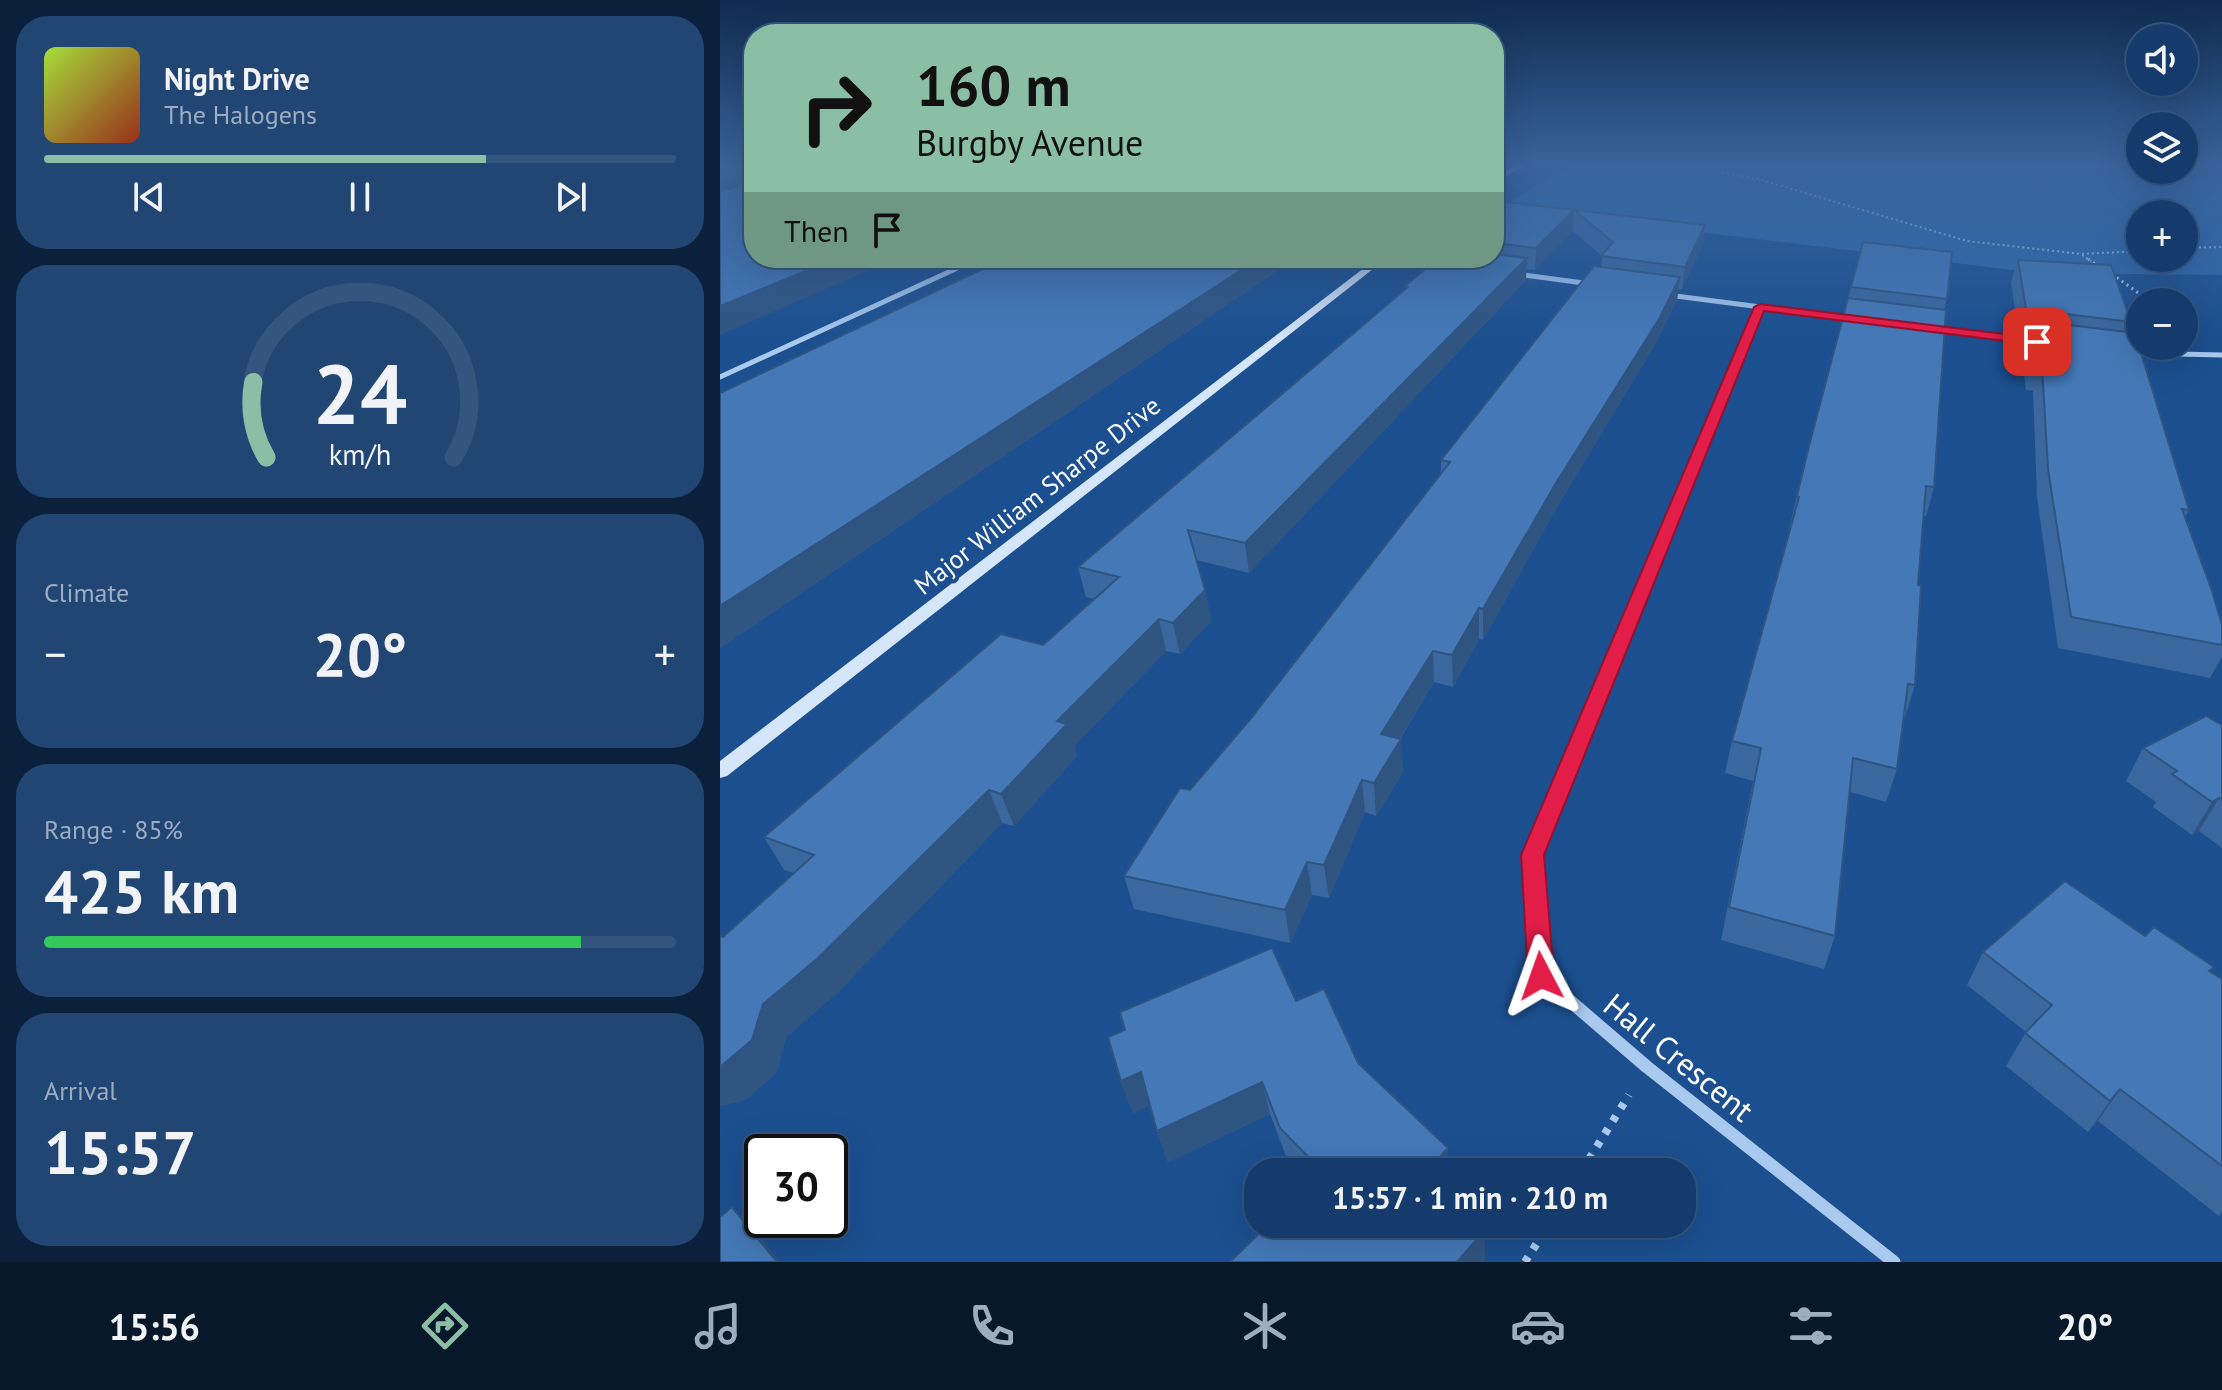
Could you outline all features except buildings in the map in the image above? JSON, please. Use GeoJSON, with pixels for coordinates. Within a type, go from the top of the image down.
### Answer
{"type":"FeatureCollection","features":[{"type":"Feature","properties":{"kind":"street"},"geometry":{"type":"LineString","coordinates":[[720,377],[957,268]]}},
{"type":"Feature","properties":{"kind":"street","name":"Major William Sharpe Drive"},"geometry":{"type":"LineString","coordinates":[[720,771],[1370,268]]}},
{"type":"Feature","properties":{"kind":"street"},"geometry":{"type":"LineString","coordinates":[[1502,272],[1593,284]]}},
{"type":"Feature","properties":{"kind":"street"},"geometry":{"type":"LineString","coordinates":[[1654,293],[1868,321]]}},
{"type":"Feature","properties":{"kind":"street","name":"Hall Crescent"},"geometry":{"type":"LineString","coordinates":[[1760,307],[1533,855],[1541,976],[1647,1067],[1894,1262]]}},
{"type":"Feature","properties":{"kind":"street"},"geometry":{"type":"LineString","coordinates":[[1930,328],[2037,342]]}},
{"type":"Feature","properties":{"kind":"street"},"geometry":{"type":"LineString","coordinates":[[2198,355],[2222,355]]}},
{"type":"Feature","properties":{"kind":"street"},"geometry":{"type":"LineString","coordinates":[[2214,355],[2222,363]]}},
{"type":"Feature","properties":{"kind":"path"},"geometry":{"type":"LineString","coordinates":[[1906,223],[1967,241],[2081,254],[2126,252]]}},
{"type":"Feature","properties":{"kind":"path"},"geometry":{"type":"LineString","coordinates":[[2198,248],[2222,247]]}},
{"type":"Feature","properties":{"kind":"path"},"geometry":{"type":"LineString","coordinates":[[2081,254],[2131,288]]}},
{"type":"Feature","properties":{"kind":"path"},"geometry":{"type":"LineString","coordinates":[[1590,1158],[1647,1067]]}},
{"type":"Feature","properties":{"kind":"path"},"geometry":{"type":"LineString","coordinates":[[1525,1262],[1540,1238]]}},
{"type":"Feature","properties":{"kind":"shaded area"},"geometry":{"type":"Polygon","coordinates":[[[1624,223],[2126,223],[2126,272],[2198,272],[2198,223],[2222,223],[2222,275],[2039,273],[1624,223]]]}},
{"type":"Feature","properties":{"kind":"route"},"geometry":{"type":"LineString","coordinates":[[1541,976],[1533,855],[1760,307],[2037,342]]}}]}
